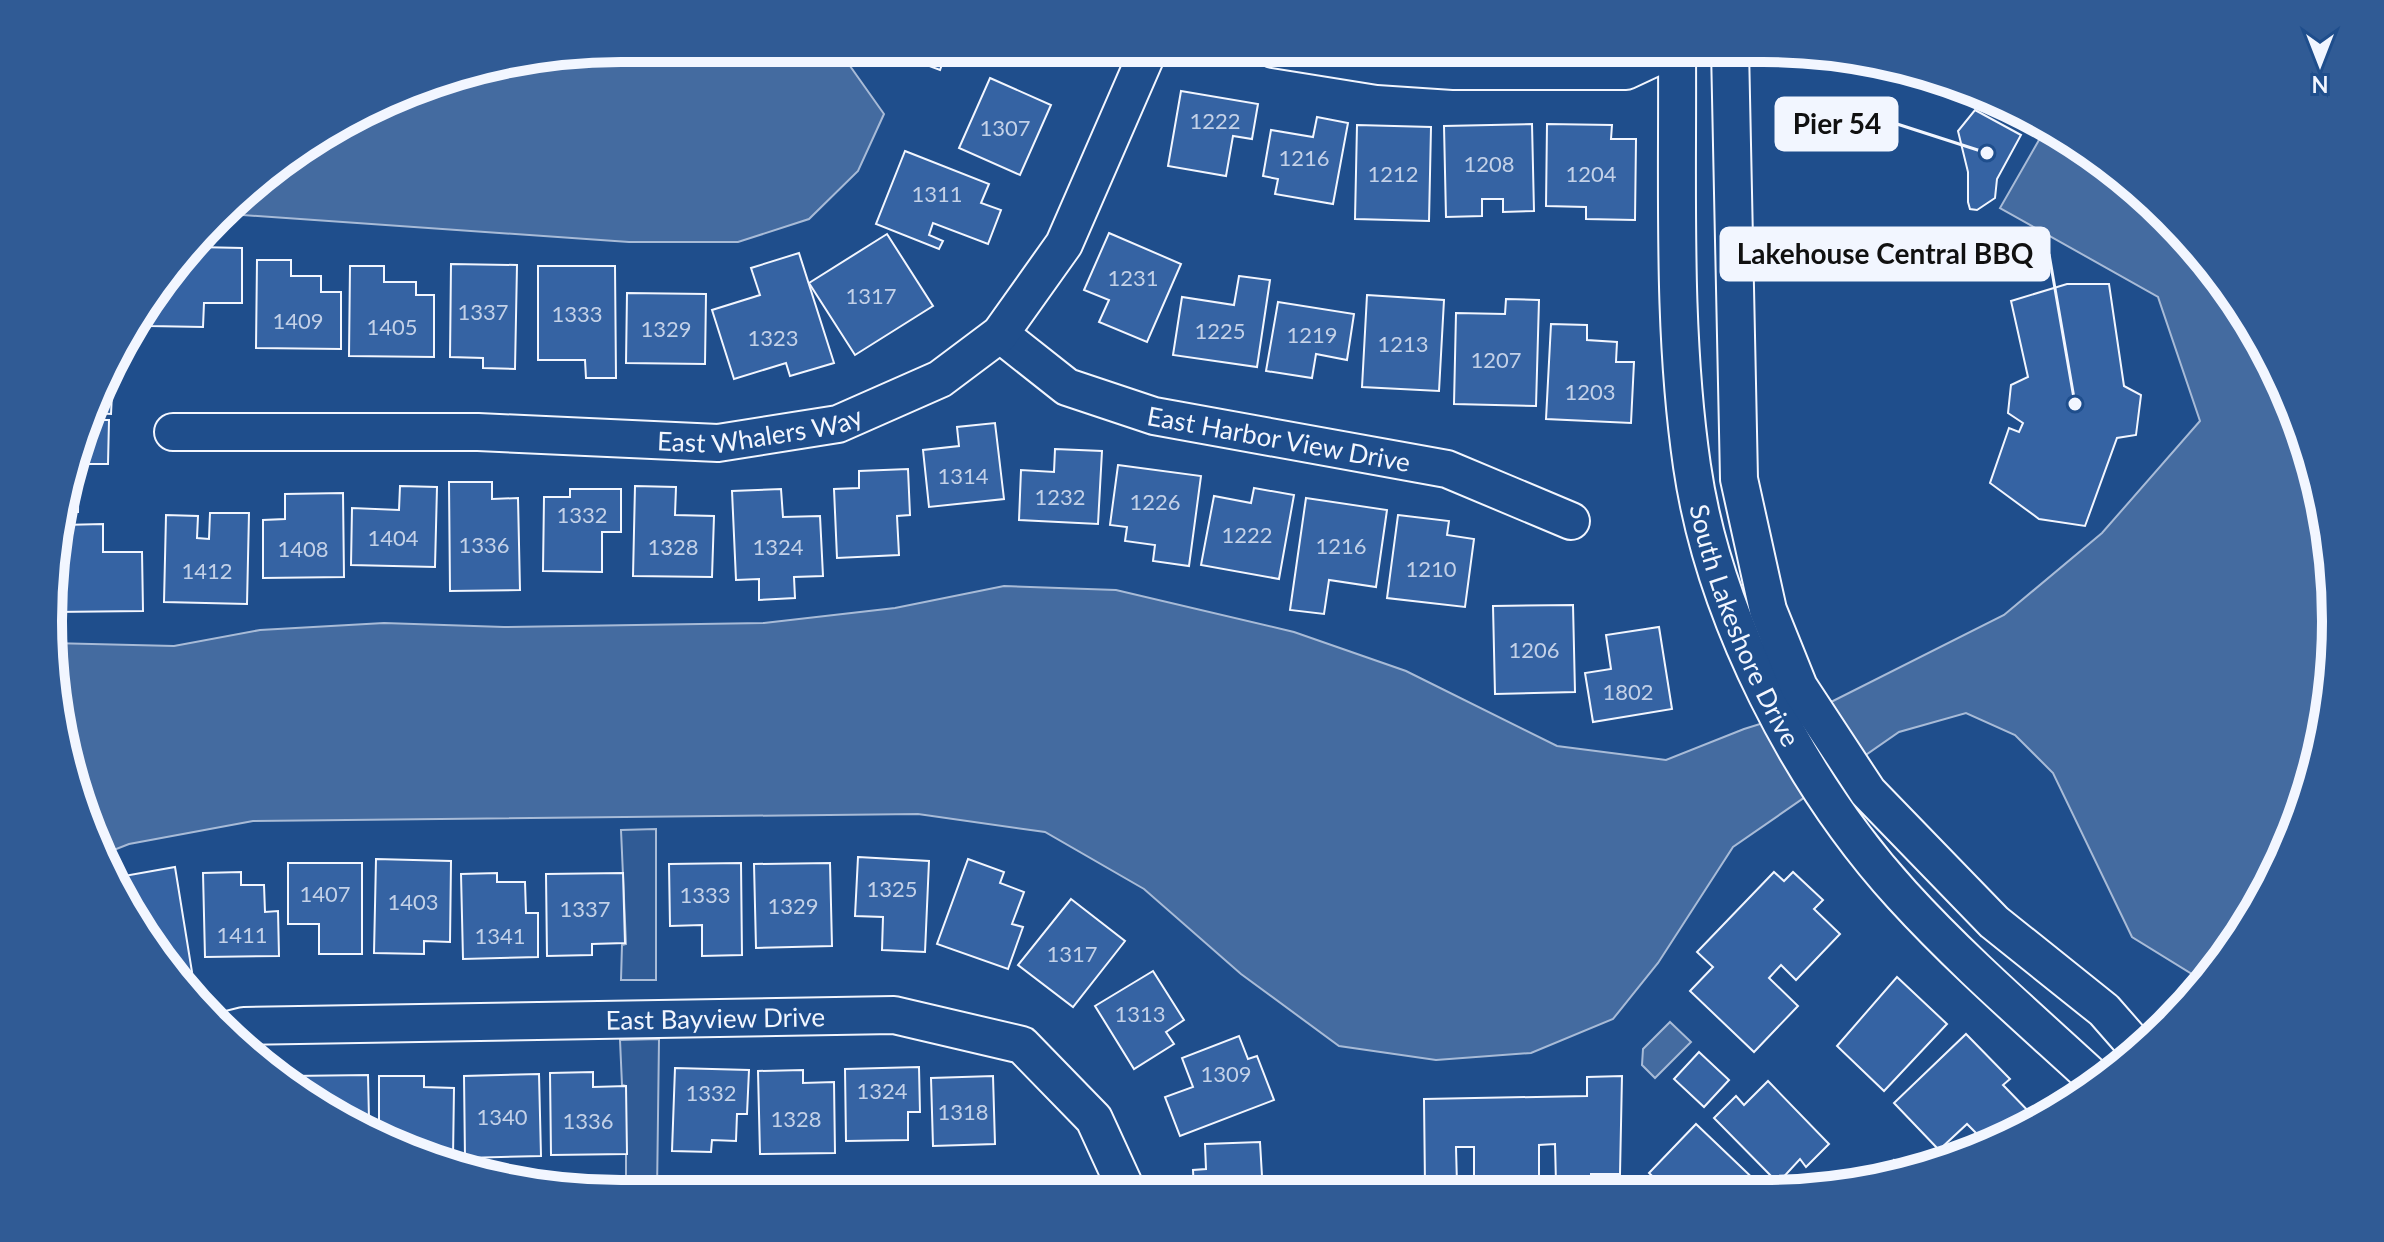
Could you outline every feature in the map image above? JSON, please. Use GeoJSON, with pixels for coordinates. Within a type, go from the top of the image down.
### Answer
{"type":"FeatureCollection","features":[{"type":"Feature","properties":{"kind":"street","name":"East Whalers Way"},"geometry":{"type":"LineString","coordinates":[[173,432],[478,432],[718,443],[838,424],[940,379],[1000,334],[1064,244],[1143,62]]}},
{"type":"Feature","properties":{"kind":"street"},"geometry":{"type":"LineString","coordinates":[[1354,62],[1454,71],[1626,71],[1646,62]]}},
{"type":"Feature","properties":{"kind":"street","name":"South Lakeshore Drive"},"geometry":{"type":"LineString","coordinates":[[1675,62],[1682,377],[1692,469],[1725,599],[1786,696],[1868,792],[1994,922],[2104,1010],[2131,1041]]}},
{"type":"Feature","properties":{"kind":"street","name":"South Lakeshore Drive"},"geometry":{"type":"LineString","coordinates":[[1730,62],[1739,479],[1802,760],[1901,894],[1982,975],[2090,1074]]}},
{"type":"Feature","properties":{"kind":"street","name":"East Harbor View Drive"},"geometry":{"type":"LineString","coordinates":[[1000,334],[1067,387],[1154,416],[1447,469],[1571,521]]}},
{"type":"Feature","properties":{"kind":"street","name":"East Bayview Drive"},"geometry":{"type":"LineString","coordinates":[[238,1028],[894,1015],[1022,1045],[1094,1119],[1122,1180]]}},
{"type":"Feature","properties":{"kind":"shaded area"},"geometry":{"type":"Polygon","coordinates":[[[621,62],[842,62],[850,66],[884,114],[858,171],[809,219],[738,242],[629,242],[238,215],[310,156],[374,120],[476,81],[548,67],[621,62]]]}},
{"type":"Feature","properties":{"kind":"shaded area"},"geometry":{"type":"Polygon","coordinates":[[[2041,136],[2074,156],[2132,201],[2183,252],[2228,310],[2279,407],[2303,476],[2321,584],[2321,658],[2311,730],[2292,801],[2264,868],[2228,932],[2195,975],[2132,937],[2053,773],[2015,735],[1966,713],[1899,732],[1733,847],[1658,963],[1613,1019],[1531,1053],[1436,1060],[1339,1046],[1241,974],[1144,889],[1045,832],[918,814],[253,821],[129,844],[112,851],[81,766],[67,694],[63,643],[174,646],[260,630],[384,623],[504,627],[764,623],[895,608],[1004,586],[1116,590],[1294,632],[1406,671],[1557,746],[1666,760],[1744,729],[1833,701],[2004,615],[2102,533],[2200,421],[2158,297],[2000,208],[2041,136]]]}},
{"type":"Feature","properties":{"kind":"shaded area"},"geometry":{"type":"Polygon","coordinates":[[[656,829],[656,980],[621,980],[622,945],[626,944],[621,830],[656,829]]]}},
{"type":"Feature","properties":{"kind":"shaded area"},"geometry":{"type":"Polygon","coordinates":[[[1670,1022],[1691,1042],[1655,1078],[1642,1065],[1643,1049],[1670,1022]]]}},
{"type":"Feature","properties":{"kind":"shaded area"},"geometry":{"type":"Polygon","coordinates":[[[659,1039],[657,1180],[626,1180],[626,1086],[622,1085],[620,1040],[659,1039]]]}},
{"type":"Feature","properties":{"kind":"building"},"geometry":{"type":"Polygon","coordinates":[[[919,62],[943,62],[940,70],[919,62]]]}},
{"type":"Feature","properties":{"kind":"building"},"geometry":{"type":"Polygon","coordinates":[[[990,78],[1051,105],[1020,175],[959,148],[990,78]]]}},
{"type":"Feature","properties":{"kind":"building"},"geometry":{"type":"Polygon","coordinates":[[[1181,91],[1258,104],[1252,139],[1233,136],[1226,176],[1168,166],[1181,91]]]}},
{"type":"Feature","properties":{"kind":"building"},"geometry":{"type":"Polygon","coordinates":[[[1975,110],[2021,135],[1997,179],[1995,198],[1977,210],[1970,209],[1968,202],[1968,172],[1958,131],[1975,110]]]}},
{"type":"Feature","properties":{"kind":"building"},"geometry":{"type":"Polygon","coordinates":[[[1317,117],[1348,123],[1333,204],[1275,194],[1278,179],[1263,176],[1271,130],[1313,137],[1317,117]]]}},
{"type":"Feature","properties":{"kind":"building"},"geometry":{"type":"Polygon","coordinates":[[[1532,124],[1534,211],[1503,212],[1503,199],[1482,199],[1482,216],[1446,217],[1444,126],[1532,124]]]}},
{"type":"Feature","properties":{"kind":"building"},"geometry":{"type":"Polygon","coordinates":[[[1547,124],[1612,125],[1611,139],[1636,139],[1635,220],[1586,219],[1586,207],[1546,206],[1547,124]]]}},
{"type":"Feature","properties":{"kind":"building"},"geometry":{"type":"Polygon","coordinates":[[[1357,125],[1431,127],[1429,221],[1355,219],[1357,125]]]}},
{"type":"Feature","properties":{"kind":"building"},"geometry":{"type":"Polygon","coordinates":[[[905,151],[989,184],[981,203],[1001,210],[988,244],[933,223],[929,235],[943,241],[939,249],[876,224],[905,151]]]}},
{"type":"Feature","properties":{"kind":"building"},"geometry":{"type":"Polygon","coordinates":[[[1109,233],[1181,264],[1147,342],[1099,322],[1109,300],[1084,290],[1109,233]]]}},
{"type":"Feature","properties":{"kind":"building"},"geometry":{"type":"Polygon","coordinates":[[[887,234],[933,306],[855,355],[809,283],[887,234]]]}},
{"type":"Feature","properties":{"kind":"building"},"geometry":{"type":"Polygon","coordinates":[[[206,247],[242,248],[242,303],[204,303],[203,327],[150,326],[156,310],[206,247]]]}},
{"type":"Feature","properties":{"kind":"building"},"geometry":{"type":"Polygon","coordinates":[[[799,253],[834,363],[790,376],[786,363],[734,379],[712,310],[760,295],[751,268],[799,253]]]}},
{"type":"Feature","properties":{"kind":"building"},"geometry":{"type":"Polygon","coordinates":[[[257,260],[291,260],[291,276],[321,276],[321,292],[341,292],[341,349],[256,348],[257,260]]]}},
{"type":"Feature","properties":{"kind":"building"},"geometry":{"type":"Polygon","coordinates":[[[451,264],[517,265],[515,369],[483,368],[483,358],[450,357],[451,264]]]}},
{"type":"Feature","properties":{"kind":"building"},"geometry":{"type":"Polygon","coordinates":[[[350,266],[384,266],[384,282],[416,282],[416,295],[434,295],[434,357],[349,356],[350,266]]]}},
{"type":"Feature","properties":{"kind":"building"},"geometry":{"type":"Polygon","coordinates":[[[538,266],[615,266],[616,378],[586,378],[585,360],[538,360],[538,266]]]}},
{"type":"Feature","properties":{"kind":"building"},"geometry":{"type":"Polygon","coordinates":[[[1239,276],[1270,280],[1257,367],[1173,355],[1182,297],[1234,305],[1239,276]]]}},
{"type":"Feature","properties":{"kind":"building"},"geometry":{"type":"Polygon","coordinates":[[[2067,284],[2109,284],[2124,386],[2141,395],[2136,435],[2117,438],[2085,526],[2039,519],[1990,483],[2009,428],[2019,432],[2023,423],[2008,413],[2011,385],[2028,377],[2011,301],[2067,284]]]}},
{"type":"Feature","properties":{"kind":"building"},"geometry":{"type":"Polygon","coordinates":[[[627,293],[706,294],[705,364],[626,363],[627,293]]]}},
{"type":"Feature","properties":{"kind":"building"},"geometry":{"type":"Polygon","coordinates":[[[1367,295],[1444,300],[1439,391],[1362,387],[1367,295]]]}},
{"type":"Feature","properties":{"kind":"building"},"geometry":{"type":"Polygon","coordinates":[[[1506,299],[1539,300],[1536,406],[1454,404],[1456,313],[1505,314],[1506,299]]]}},
{"type":"Feature","properties":{"kind":"building"},"geometry":{"type":"Polygon","coordinates":[[[1278,302],[1354,314],[1347,360],[1316,354],[1312,378],[1266,371],[1278,302]]]}},
{"type":"Feature","properties":{"kind":"building"},"geometry":{"type":"Polygon","coordinates":[[[1551,324],[1587,325],[1587,340],[1617,342],[1616,362],[1634,362],[1631,423],[1546,419],[1551,324]]]}},
{"type":"Feature","properties":{"kind":"building"},"geometry":{"type":"Polygon","coordinates":[[[112,391],[111,414],[103,414],[112,391]]]}},
{"type":"Feature","properties":{"kind":"building"},"geometry":{"type":"Polygon","coordinates":[[[100,420],[109,420],[108,464],[85,464],[100,420]]]}},
{"type":"Feature","properties":{"kind":"building"},"geometry":{"type":"Polygon","coordinates":[[[995,423],[1004,499],[929,507],[923,450],[959,446],[957,427],[995,423]]]}},
{"type":"Feature","properties":{"kind":"building"},"geometry":{"type":"Polygon","coordinates":[[[1055,449],[1102,451],[1098,524],[1019,520],[1021,470],[1054,472],[1055,449]]]}},
{"type":"Feature","properties":{"kind":"building"},"geometry":{"type":"Polygon","coordinates":[[[1118,465],[1201,476],[1189,566],[1153,561],[1155,545],[1125,541],[1127,527],[1110,525],[1118,465]]]}},
{"type":"Feature","properties":{"kind":"building"},"geometry":{"type":"Polygon","coordinates":[[[908,469],[910,515],[897,516],[899,555],[837,558],[834,489],[859,488],[859,471],[908,469]]]}},
{"type":"Feature","properties":{"kind":"building"},"geometry":{"type":"Polygon","coordinates":[[[449,482],[492,482],[492,499],[518,498],[520,590],[450,591],[449,482]]]}},
{"type":"Feature","properties":{"kind":"building"},"geometry":{"type":"Polygon","coordinates":[[[400,486],[437,487],[435,567],[351,565],[352,508],[399,510],[400,486]]]}},
{"type":"Feature","properties":{"kind":"building"},"geometry":{"type":"Polygon","coordinates":[[[635,486],[676,487],[675,515],[714,516],[712,577],[633,576],[635,486]]]}},
{"type":"Feature","properties":{"kind":"building"},"geometry":{"type":"Polygon","coordinates":[[[79,487],[78,512],[73,512],[79,487]]]}},
{"type":"Feature","properties":{"kind":"building"},"geometry":{"type":"Polygon","coordinates":[[[1254,488],[1294,495],[1279,579],[1201,565],[1214,496],[1251,503],[1254,488]]]}},
{"type":"Feature","properties":{"kind":"building"},"geometry":{"type":"Polygon","coordinates":[[[570,489],[621,489],[621,532],[602,532],[602,572],[543,571],[544,497],[570,497],[570,489]]]}},
{"type":"Feature","properties":{"kind":"building"},"geometry":{"type":"Polygon","coordinates":[[[781,489],[783,517],[820,516],[823,576],[794,577],[795,598],[759,600],[759,579],[736,580],[732,491],[781,489]]]}},
{"type":"Feature","properties":{"kind":"building"},"geometry":{"type":"Polygon","coordinates":[[[343,493],[344,577],[263,578],[263,520],[285,519],[285,494],[343,493]]]}},
{"type":"Feature","properties":{"kind":"building"},"geometry":{"type":"Polygon","coordinates":[[[1306,498],[1387,510],[1376,587],[1329,580],[1324,614],[1290,610],[1306,498]]]}},
{"type":"Feature","properties":{"kind":"building"},"geometry":{"type":"Polygon","coordinates":[[[210,513],[249,513],[247,604],[164,602],[166,515],[198,516],[197,538],[209,539],[210,513]]]}},
{"type":"Feature","properties":{"kind":"building"},"geometry":{"type":"Polygon","coordinates":[[[1398,515],[1449,521],[1447,535],[1474,539],[1465,607],[1387,598],[1398,515]]]}},
{"type":"Feature","properties":{"kind":"building"},"geometry":{"type":"Polygon","coordinates":[[[103,524],[103,552],[142,552],[143,611],[62,612],[71,525],[103,524]]]}},
{"type":"Feature","properties":{"kind":"building"},"geometry":{"type":"Polygon","coordinates":[[[1573,605],[1575,692],[1495,694],[1493,606],[1573,605]]]}},
{"type":"Feature","properties":{"kind":"building"},"geometry":{"type":"Polygon","coordinates":[[[1659,627],[1672,709],[1593,722],[1585,673],[1611,669],[1606,635],[1659,627]]]}},
{"type":"Feature","properties":{"kind":"building"},"geometry":{"type":"Polygon","coordinates":[[[858,857],[929,861],[925,952],[882,950],[883,917],[855,916],[858,857]]]}},
{"type":"Feature","properties":{"kind":"building"},"geometry":{"type":"Polygon","coordinates":[[[376,859],[451,861],[450,942],[424,941],[424,954],[374,953],[376,859]]]}},
{"type":"Feature","properties":{"kind":"building"},"geometry":{"type":"Polygon","coordinates":[[[968,859],[1004,872],[1000,883],[1024,892],[1012,924],[1023,927],[1008,969],[937,944],[968,859]]]}},
{"type":"Feature","properties":{"kind":"building"},"geometry":{"type":"Polygon","coordinates":[[[288,863],[362,863],[362,954],[319,954],[319,924],[288,924],[288,863]]]}},
{"type":"Feature","properties":{"kind":"building"},"geometry":{"type":"Polygon","coordinates":[[[741,863],[742,955],[702,956],[702,925],[670,926],[669,864],[741,863]]]}},
{"type":"Feature","properties":{"kind":"building"},"geometry":{"type":"Polygon","coordinates":[[[830,863],[832,946],[756,948],[754,864],[830,863]]]}},
{"type":"Feature","properties":{"kind":"building"},"geometry":{"type":"Polygon","coordinates":[[[175,867],[192,972],[187,973],[156,932],[124,876],[175,867]]]}},
{"type":"Feature","properties":{"kind":"building"},"geometry":{"type":"Polygon","coordinates":[[[241,872],[241,885],[264,885],[265,912],[278,911],[279,956],[205,957],[203,873],[241,872]]]}},
{"type":"Feature","properties":{"kind":"building"},"geometry":{"type":"Polygon","coordinates":[[[1774,872],[1784,881],[1793,872],[1823,900],[1814,909],[1840,934],[1796,980],[1781,965],[1769,978],[1798,1006],[1754,1052],[1690,991],[1713,967],[1697,952],[1774,872]]]}},
{"type":"Feature","properties":{"kind":"building"},"geometry":{"type":"Polygon","coordinates":[[[497,873],[497,882],[525,882],[526,913],[538,913],[538,957],[463,959],[461,874],[497,873]]]}},
{"type":"Feature","properties":{"kind":"building"},"geometry":{"type":"Polygon","coordinates":[[[623,873],[625,943],[592,944],[592,955],[547,956],[546,874],[623,873]]]}},
{"type":"Feature","properties":{"kind":"building"},"geometry":{"type":"Polygon","coordinates":[[[1071,899],[1125,941],[1073,1007],[1018,965],[1071,899]]]}},
{"type":"Feature","properties":{"kind":"building"},"geometry":{"type":"Polygon","coordinates":[[[1153,971],[1184,1020],[1166,1032],[1174,1044],[1134,1069],[1095,1006],[1153,971]]]}},
{"type":"Feature","properties":{"kind":"building"},"geometry":{"type":"Polygon","coordinates":[[[1897,977],[1947,1024],[1884,1091],[1837,1046],[1897,977]]]}},
{"type":"Feature","properties":{"kind":"building"},"geometry":{"type":"Polygon","coordinates":[[[1966,1034],[2010,1079],[2003,1085],[2029,1112],[1975,1138],[1978,1135],[1967,1124],[1939,1150],[1894,1103],[1966,1034]]]}},
{"type":"Feature","properties":{"kind":"building"},"geometry":{"type":"Polygon","coordinates":[[[1239,1036],[1248,1059],[1257,1056],[1274,1100],[1180,1136],[1165,1097],[1193,1087],[1182,1058],[1239,1036]]]}},
{"type":"Feature","properties":{"kind":"building"},"geometry":{"type":"Polygon","coordinates":[[[1699,1052],[1729,1080],[1704,1107],[1674,1079],[1699,1052]]]}},
{"type":"Feature","properties":{"kind":"building"},"geometry":{"type":"Polygon","coordinates":[[[919,1067],[920,1112],[908,1112],[908,1140],[846,1141],[845,1069],[919,1067]]]}},
{"type":"Feature","properties":{"kind":"building"},"geometry":{"type":"Polygon","coordinates":[[[675,1068],[749,1070],[747,1114],[737,1114],[736,1141],[712,1140],[711,1152],[672,1151],[675,1068]]]}},
{"type":"Feature","properties":{"kind":"building"},"geometry":{"type":"Polygon","coordinates":[[[803,1070],[803,1083],[834,1082],[835,1153],[760,1154],[758,1071],[803,1070]]]}},
{"type":"Feature","properties":{"kind":"building"},"geometry":{"type":"Polygon","coordinates":[[[593,1072],[593,1087],[626,1086],[627,1154],[551,1155],[550,1073],[593,1072]]]}},
{"type":"Feature","properties":{"kind":"building"},"geometry":{"type":"Polygon","coordinates":[[[539,1074],[541,1156],[465,1158],[464,1076],[539,1074]]]}},
{"type":"Feature","properties":{"kind":"building"},"geometry":{"type":"Polygon","coordinates":[[[368,1075],[369,1119],[341,1105],[297,1076],[368,1075]]]}},
{"type":"Feature","properties":{"kind":"building"},"geometry":{"type":"Polygon","coordinates":[[[379,1076],[424,1076],[424,1087],[454,1088],[453,1154],[379,1124],[379,1076]]]}},
{"type":"Feature","properties":{"kind":"building"},"geometry":{"type":"Polygon","coordinates":[[[993,1076],[995,1144],[933,1146],[931,1078],[993,1076]]]}},
{"type":"Feature","properties":{"kind":"building"},"geometry":{"type":"Polygon","coordinates":[[[1622,1076],[1620,1174],[1591,1174],[1591,1180],[1556,1180],[1555,1144],[1539,1145],[1539,1180],[1474,1180],[1474,1147],[1456,1147],[1457,1180],[1425,1180],[1424,1099],[1587,1096],[1587,1077],[1622,1076]]]}},
{"type":"Feature","properties":{"kind":"building"},"geometry":{"type":"Polygon","coordinates":[[[1768,1081],[1829,1144],[1806,1167],[1800,1159],[1781,1180],[1775,1180],[1714,1118],[1736,1096],[1744,1105],[1768,1081]]]}},
{"type":"Feature","properties":{"kind":"building"},"geometry":{"type":"Polygon","coordinates":[[[1696,1124],[1755,1180],[1656,1180],[1649,1173],[1696,1124]]]}},
{"type":"Feature","properties":{"kind":"building"},"geometry":{"type":"Polygon","coordinates":[[[1260,1142],[1262,1176],[1274,1176],[1274,1180],[1193,1180],[1193,1170],[1206,1169],[1205,1144],[1260,1142]]]}},
{"type":"Feature","properties":{"kind":"place","name":"Pier 54"},"geometry":{"type":"Point","coordinates":[1987,153]}},
{"type":"Feature","properties":{"kind":"place","name":"Lakehouse Central BBQ"},"geometry":{"type":"Point","coordinates":[2075,404]}}]}
